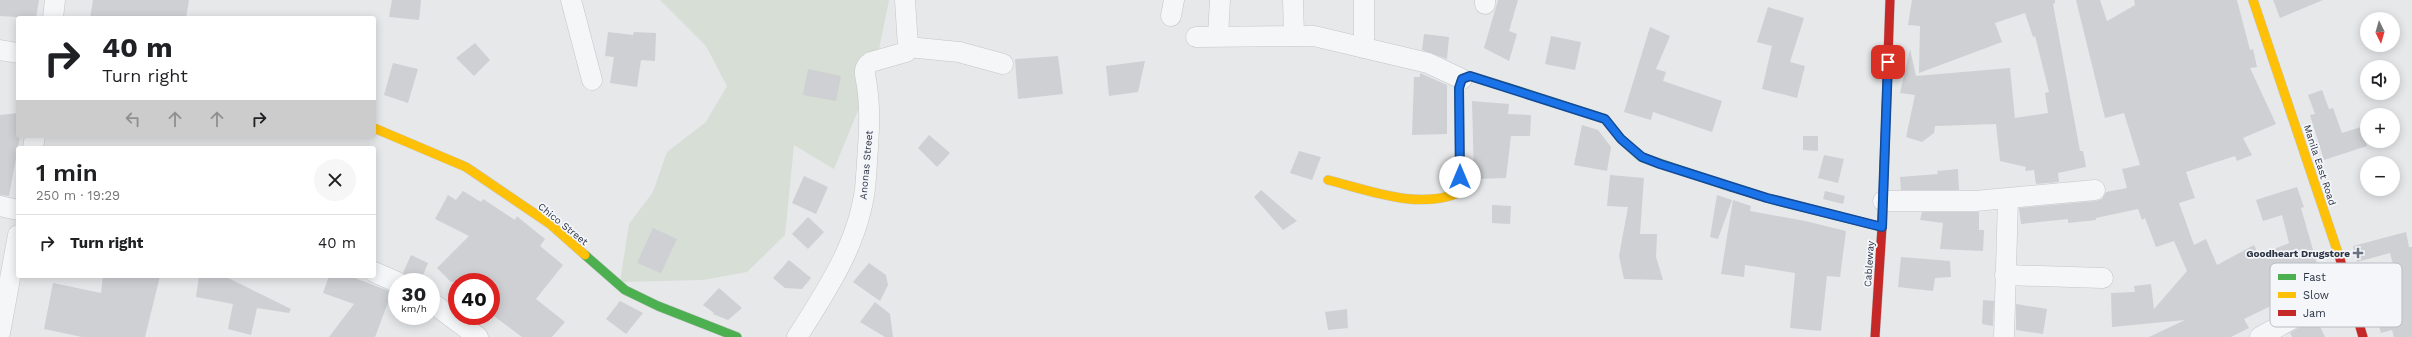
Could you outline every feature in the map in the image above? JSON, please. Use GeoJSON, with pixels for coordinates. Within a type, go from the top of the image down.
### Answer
{"type":"FeatureCollection","features":[{"type":"Feature","properties":{"kind":"street"},"geometry":{"type":"LineString","coordinates":[[53,16],[55,0]]}},
{"type":"Feature","properties":{"kind":"street"},"geometry":{"type":"LineString","coordinates":[[571,0],[592,80]]}},
{"type":"Feature","properties":{"kind":"street"},"geometry":{"type":"LineString","coordinates":[[905,0],[908,47],[959,52],[1003,64]]}},
{"type":"Feature","properties":{"kind":"street"},"geometry":{"type":"LineString","coordinates":[[1218,36],[1220,0]]}},
{"type":"Feature","properties":{"kind":"street"},"geometry":{"type":"LineString","coordinates":[[1293,0],[1294,36]]}},
{"type":"Feature","properties":{"kind":"street"},"geometry":{"type":"LineString","coordinates":[[1364,0],[1364,48]]}},
{"type":"Feature","properties":{"kind":"street","name":"Cableway"},"geometry":{"type":"LineString","coordinates":[[1875,337],[1882,227],[1890,0]]}},
{"type":"Feature","properties":{"kind":"street","name":"Manila East Road"},"geometry":{"type":"LineString","coordinates":[[2253,0],[2341,263]]}},
{"type":"Feature","properties":{"kind":"street"},"geometry":{"type":"LineString","coordinates":[[1196,37],[1314,36],[1428,63],[1462,79],[1470,76],[1605,119],[1621,139],[1642,157],[1660,164],[1767,198],[1882,227]]}},
{"type":"Feature","properties":{"kind":"street","name":"Anonas Street"},"geometry":{"type":"LineString","coordinates":[[797,337],[821,300],[846,255],[865,197],[869,126],[869,96],[864,72],[866,65],[871,62],[900,55],[906,52],[908,47]]}},
{"type":"Feature","properties":{"kind":"street"},"geometry":{"type":"LineString","coordinates":[[0,50],[16,53]]}},
{"type":"Feature","properties":{"kind":"street"},"geometry":{"type":"LineString","coordinates":[[1328,180],[1373,192],[1436,200],[1450,198],[1458,193],[1460,166],[1459,88],[1462,79]]}},
{"type":"Feature","properties":{"kind":"street","name":"Chico Street"},"geometry":{"type":"LineString","coordinates":[[376,129],[466,167],[550,224],[625,290],[658,306],[737,337]]}},
{"type":"Feature","properties":{"kind":"street"},"geometry":{"type":"LineString","coordinates":[[1883,201],[2008,199],[2095,190]]}},
{"type":"Feature","properties":{"kind":"street"},"geometry":{"type":"LineString","coordinates":[[2004,337],[2008,199]]}},
{"type":"Feature","properties":{"kind":"street"},"geometry":{"type":"LineString","coordinates":[[0,206],[16,210]]}},
{"type":"Feature","properties":{"kind":"street"},"geometry":{"type":"LineString","coordinates":[[0,332],[16,246]]}},
{"type":"Feature","properties":{"kind":"street"},"geometry":{"type":"LineString","coordinates":[[376,273],[388,278]]}},
{"type":"Feature","properties":{"kind":"street"},"geometry":{"type":"LineString","coordinates":[[2005,274],[2103,278]]}},
{"type":"Feature","properties":{"kind":"street"},"geometry":{"type":"LineString","coordinates":[[440,309],[478,337]]}},
{"type":"Feature","properties":{"kind":"street"},"geometry":{"type":"LineString","coordinates":[[2260,337],[2278,327]]}},
{"type":"Feature","properties":{"kind":"street","name":"Manila East Road"},"geometry":{"type":"LineString","coordinates":[[2360,327],[2363,337]]}},
{"type":"Feature","properties":{"kind":"shaded area"},"geometry":{"type":"Polygon","coordinates":[[[660,0],[889,0],[875,69],[834,169],[794,145],[785,235],[747,272],[703,280],[620,282],[629,224],[653,192],[667,152],[706,122],[727,86],[706,46],[660,0]]]}},
{"type":"Feature","properties":{"kind":"building"},"geometry":{"type":"Polygon","coordinates":[[[0,0],[39,0],[36,16],[0,16],[0,0]]]}},
{"type":"Feature","properties":{"kind":"building"},"geometry":{"type":"Polygon","coordinates":[[[93,0],[189,0],[186,16],[90,16],[93,0]]]}},
{"type":"Feature","properties":{"kind":"building"},"geometry":{"type":"Polygon","coordinates":[[[392,0],[421,0],[419,20],[389,17],[392,0]]]}},
{"type":"Feature","properties":{"kind":"building"},"geometry":{"type":"Polygon","coordinates":[[[1498,0],[1518,0],[1509,31],[1517,34],[1509,61],[1484,48],[1498,0]]]}},
{"type":"Feature","properties":{"kind":"building"},"geometry":{"type":"Polygon","coordinates":[[[1912,0],[2055,0],[2055,3],[2053,4],[2080,151],[2083,151],[2086,167],[2058,173],[2059,182],[2036,184],[2034,170],[2025,171],[2026,167],[2000,161],[1996,124],[1935,126],[1934,133],[1922,142],[1906,137],[1915,95],[1900,93],[1910,49],[1916,76],[2010,68],[2015,118],[2048,113],[2045,93],[2049,92],[2035,36],[2033,37],[2025,13],[1995,23],[2002,42],[1919,73],[1920,26],[1908,25],[1912,0]]]}},
{"type":"Feature","properties":{"kind":"building"},"geometry":{"type":"Polygon","coordinates":[[[2076,0],[2100,0],[2107,21],[2135,5],[2134,0],[2237,0],[2250,50],[2253,49],[2257,67],[2250,68],[2276,124],[2243,138],[2252,155],[2237,161],[2235,156],[2186,172],[2195,198],[2179,203],[2194,245],[2206,239],[2217,265],[2254,245],[2259,255],[2289,243],[2282,215],[2263,221],[2256,200],[2297,187],[2304,207],[2301,208],[2317,263],[2270,263],[2270,306],[2244,319],[2249,328],[2231,337],[2149,337],[2185,320],[2112,327],[2111,293],[2135,292],[2134,286],[2151,284],[2154,309],[2187,271],[2174,241],[2156,247],[2145,218],[2142,220],[2138,209],[2096,218],[2096,220],[2068,223],[2068,219],[2021,224],[2019,208],[2096,201],[2102,199],[2106,192],[2127,188],[2122,169],[2140,165],[2124,113],[2105,118],[2076,0]]]}},
{"type":"Feature","properties":{"kind":"building"},"geometry":{"type":"Polygon","coordinates":[[[2273,0],[2323,0],[2280,18],[2273,0]]]}},
{"type":"Feature","properties":{"kind":"building"},"geometry":{"type":"Polygon","coordinates":[[[1768,7],[1804,18],[1790,62],[1805,66],[1797,98],[1762,89],[1772,46],[1757,42],[1768,7]]]}},
{"type":"Feature","properties":{"kind":"building"},"geometry":{"type":"Polygon","coordinates":[[[1650,27],[1670,36],[1656,69],[1666,72],[1663,81],[1722,101],[1712,132],[1653,112],[1651,120],[1624,112],[1650,27]]]}},
{"type":"Feature","properties":{"kind":"building"},"geometry":{"type":"Polygon","coordinates":[[[608,32],[633,35],[634,32],[656,33],[655,61],[641,60],[637,87],[610,83],[614,57],[605,56],[608,32]]]}},
{"type":"Feature","properties":{"kind":"building"},"geometry":{"type":"Polygon","coordinates":[[[1424,34],[1449,37],[1447,59],[1422,50],[1424,34]]]}},
{"type":"Feature","properties":{"kind":"building"},"geometry":{"type":"Polygon","coordinates":[[[1551,36],[1581,42],[1575,70],[1545,64],[1551,36]]]}},
{"type":"Feature","properties":{"kind":"building"},"geometry":{"type":"Polygon","coordinates":[[[475,43],[490,60],[474,76],[456,58],[475,43]]]}},
{"type":"Feature","properties":{"kind":"building"},"geometry":{"type":"Polygon","coordinates":[[[1058,56],[1063,94],[1018,99],[1015,59],[1058,56]]]}},
{"type":"Feature","properties":{"kind":"building"},"geometry":{"type":"Polygon","coordinates":[[[1145,61],[1138,92],[1109,96],[1106,66],[1145,61]]]}},
{"type":"Feature","properties":{"kind":"building"},"geometry":{"type":"Polygon","coordinates":[[[393,63],[418,69],[408,103],[384,95],[393,63]]]}},
{"type":"Feature","properties":{"kind":"building"},"geometry":{"type":"Polygon","coordinates":[[[808,69],[841,76],[836,101],[803,95],[808,69]]]}},
{"type":"Feature","properties":{"kind":"building"},"geometry":{"type":"Polygon","coordinates":[[[1420,73],[1447,85],[1447,134],[1412,135],[1414,77],[1420,77],[1420,73]]]}},
{"type":"Feature","properties":{"kind":"building"},"geometry":{"type":"Polygon","coordinates":[[[2322,90],[2329,109],[2333,108],[2342,133],[2360,127],[2361,148],[2324,160],[2310,115],[2315,114],[2308,95],[2322,90]]]}},
{"type":"Feature","properties":{"kind":"building"},"geometry":{"type":"Polygon","coordinates":[[[1472,101],[1509,104],[1508,114],[1531,115],[1530,136],[1511,136],[1506,178],[1474,179],[1472,101]]]}},
{"type":"Feature","properties":{"kind":"building"},"geometry":{"type":"Polygon","coordinates":[[[16,113],[16,138],[20,138],[18,146],[16,146],[16,158],[9,196],[0,195],[0,115],[16,113]]]}},
{"type":"Feature","properties":{"kind":"building"},"geometry":{"type":"Polygon","coordinates":[[[1582,125],[1598,130],[1611,147],[1607,171],[1574,165],[1582,125]]]}},
{"type":"Feature","properties":{"kind":"building"},"geometry":{"type":"Polygon","coordinates":[[[929,135],[950,153],[937,167],[918,148],[929,135]]]}},
{"type":"Feature","properties":{"kind":"building"},"geometry":{"type":"Polygon","coordinates":[[[1803,136],[1818,136],[1818,151],[1803,150],[1803,136]]]}},
{"type":"Feature","properties":{"kind":"building"},"geometry":{"type":"Polygon","coordinates":[[[1299,151],[1321,157],[1312,180],[1290,173],[1299,151]]]}},
{"type":"Feature","properties":{"kind":"building"},"geometry":{"type":"Polygon","coordinates":[[[1824,155],[1844,159],[1838,183],[1818,178],[1824,155]]]}},
{"type":"Feature","properties":{"kind":"building"},"geometry":{"type":"Polygon","coordinates":[[[1958,169],[1959,190],[1901,190],[1900,177],[1938,174],[1937,171],[1958,169]]]}},
{"type":"Feature","properties":{"kind":"building"},"geometry":{"type":"Polygon","coordinates":[[[1610,175],[1644,178],[1640,234],[1657,234],[1656,257],[1663,280],[1624,279],[1619,256],[1628,207],[1607,206],[1610,175]]]}},
{"type":"Feature","properties":{"kind":"building"},"geometry":{"type":"Polygon","coordinates":[[[804,176],[828,187],[816,214],[792,203],[804,176]]]}},
{"type":"Feature","properties":{"kind":"building"},"geometry":{"type":"Polygon","coordinates":[[[1261,190],[1297,221],[1283,230],[1254,197],[1261,190]]]}},
{"type":"Feature","properties":{"kind":"building"},"geometry":{"type":"Polygon","coordinates":[[[463,191],[481,202],[483,199],[515,220],[517,216],[545,239],[540,246],[563,265],[536,299],[565,322],[552,337],[522,337],[500,321],[500,273],[448,273],[448,279],[437,268],[469,236],[435,219],[448,195],[456,200],[463,191]]]}},
{"type":"Feature","properties":{"kind":"building"},"geometry":{"type":"Polygon","coordinates":[[[1825,191],[1845,196],[1843,204],[1823,199],[1825,191]]]}},
{"type":"Feature","properties":{"kind":"building"},"geometry":{"type":"Polygon","coordinates":[[[1717,195],[1732,200],[1718,239],[1710,237],[1717,195]]]}},
{"type":"Feature","properties":{"kind":"building"},"geometry":{"type":"Polygon","coordinates":[[[1733,200],[1751,206],[1750,211],[1805,221],[1846,231],[1840,277],[1827,276],[1821,331],[1790,328],[1795,273],[1745,265],[1744,277],[1721,274],[1733,200]]]}},
{"type":"Feature","properties":{"kind":"building"},"geometry":{"type":"Polygon","coordinates":[[[1492,205],[1511,206],[1510,224],[1492,223],[1492,205]]]}},
{"type":"Feature","properties":{"kind":"building"},"geometry":{"type":"Polygon","coordinates":[[[1922,212],[1979,212],[1979,230],[1984,230],[1983,251],[1940,249],[1943,223],[1920,220],[1922,212]]]}},
{"type":"Feature","properties":{"kind":"building"},"geometry":{"type":"Polygon","coordinates":[[[808,217],[824,232],[808,249],[792,234],[808,217]]]}},
{"type":"Feature","properties":{"kind":"building"},"geometry":{"type":"Polygon","coordinates":[[[653,228],[677,239],[661,273],[637,263],[653,228]]]}},
{"type":"Feature","properties":{"kind":"building"},"geometry":{"type":"Polygon","coordinates":[[[2406,232],[2409,247],[2412,247],[2412,337],[2394,337],[2392,330],[2381,333],[2379,327],[2402,327],[2402,263],[2393,263],[2390,253],[2357,262],[2353,246],[2406,232]]]}},
{"type":"Feature","properties":{"kind":"building"},"geometry":{"type":"Polygon","coordinates":[[[411,255],[428,263],[424,273],[403,273],[411,255]]]}},
{"type":"Feature","properties":{"kind":"building"},"geometry":{"type":"Polygon","coordinates":[[[1901,257],[1950,261],[1951,277],[1935,278],[1933,291],[1898,287],[1901,257]]]}},
{"type":"Feature","properties":{"kind":"building"},"geometry":{"type":"Polygon","coordinates":[[[789,260],[811,278],[802,289],[785,288],[773,278],[789,260]]]}},
{"type":"Feature","properties":{"kind":"building"},"geometry":{"type":"Polygon","coordinates":[[[869,263],[886,275],[888,285],[880,301],[853,282],[869,263]]]}},
{"type":"Feature","properties":{"kind":"building"},"geometry":{"type":"Polygon","coordinates":[[[103,278],[160,278],[145,337],[82,337],[44,329],[53,283],[101,293],[103,278]]]}},
{"type":"Feature","properties":{"kind":"building"},"geometry":{"type":"Polygon","coordinates":[[[199,278],[228,278],[291,309],[289,313],[257,308],[251,335],[228,329],[233,304],[196,297],[199,278]]]}},
{"type":"Feature","properties":{"kind":"building"},"geometry":{"type":"Polygon","coordinates":[[[328,278],[354,278],[388,291],[388,303],[375,337],[329,337],[354,304],[323,293],[328,278]]]}},
{"type":"Feature","properties":{"kind":"building"},"geometry":{"type":"Polygon","coordinates":[[[719,288],[742,308],[728,320],[713,314],[714,313],[703,305],[719,288]]]}},
{"type":"Feature","properties":{"kind":"building"},"geometry":{"type":"Polygon","coordinates":[[[1983,300],[1994,301],[1993,326],[1982,324],[1983,300]]]}},
{"type":"Feature","properties":{"kind":"building"},"geometry":{"type":"Polygon","coordinates":[[[620,301],[643,313],[626,334],[606,319],[620,301]]]}},
{"type":"Feature","properties":{"kind":"building"},"geometry":{"type":"Polygon","coordinates":[[[875,302],[890,314],[893,337],[885,337],[860,322],[875,302]]]}},
{"type":"Feature","properties":{"kind":"building"},"geometry":{"type":"Polygon","coordinates":[[[2016,304],[2047,309],[2043,334],[2016,330],[2016,304]]]}},
{"type":"Feature","properties":{"kind":"building"},"geometry":{"type":"Polygon","coordinates":[[[1347,309],[1348,328],[1328,330],[1325,312],[1347,309]]]}},
{"type":"Feature","properties":{"kind":"building"},"geometry":{"type":"Polygon","coordinates":[[[2300,327],[2320,327],[2325,337],[2292,337],[2290,333],[2300,327]]]}},
{"type":"Feature","properties":{"kind":"traffic: fast"},"geometry":{"type":"LineString","coordinates":[[1506,87],[1605,119],[1621,139],[1641,157],[1731,187]]}},
{"type":"Feature","properties":{"kind":"traffic: fast"},"geometry":{"type":"LineString","coordinates":[[585,255],[625,290],[658,306],[737,337]]}},
{"type":"Feature","properties":{"kind":"traffic: slow"},"geometry":{"type":"LineString","coordinates":[[2253,0],[2340,259]]}},
{"type":"Feature","properties":{"kind":"traffic: slow"},"geometry":{"type":"LineString","coordinates":[[1328,180],[1393,197],[1410,199],[1426,200],[1443,198],[1458,193],[1460,167],[1459,88],[1462,79],[1470,76],[1506,87]]}},
{"type":"Feature","properties":{"kind":"traffic: slow"},"geometry":{"type":"LineString","coordinates":[[376,129],[466,167],[550,224],[585,255]]}},
{"type":"Feature","properties":{"kind":"traffic: jam"},"geometry":{"type":"LineString","coordinates":[[1875,337],[1882,227],[1890,0]]}},
{"type":"Feature","properties":{"kind":"traffic: jam"},"geometry":{"type":"LineString","coordinates":[[1731,187],[1767,198],[1882,227]]}},
{"type":"Feature","properties":{"kind":"traffic: jam"},"geometry":{"type":"LineString","coordinates":[[2340,259],[2341,263]]}},
{"type":"Feature","properties":{"kind":"traffic: jam"},"geometry":{"type":"LineString","coordinates":[[2360,327],[2363,337]]}},
{"type":"Feature","properties":{"kind":"place","name":"Goodheart Drugstore"},"geometry":{"type":"Point","coordinates":[2358,253]}},
{"type":"Feature","properties":{"kind":"route"},"geometry":{"type":"LineString","coordinates":[[1460,177],[1459,88],[1462,79],[1470,76],[1605,119],[1621,139],[1642,157],[1660,164],[1767,198],[1882,227],[1888,62]]}}]}
